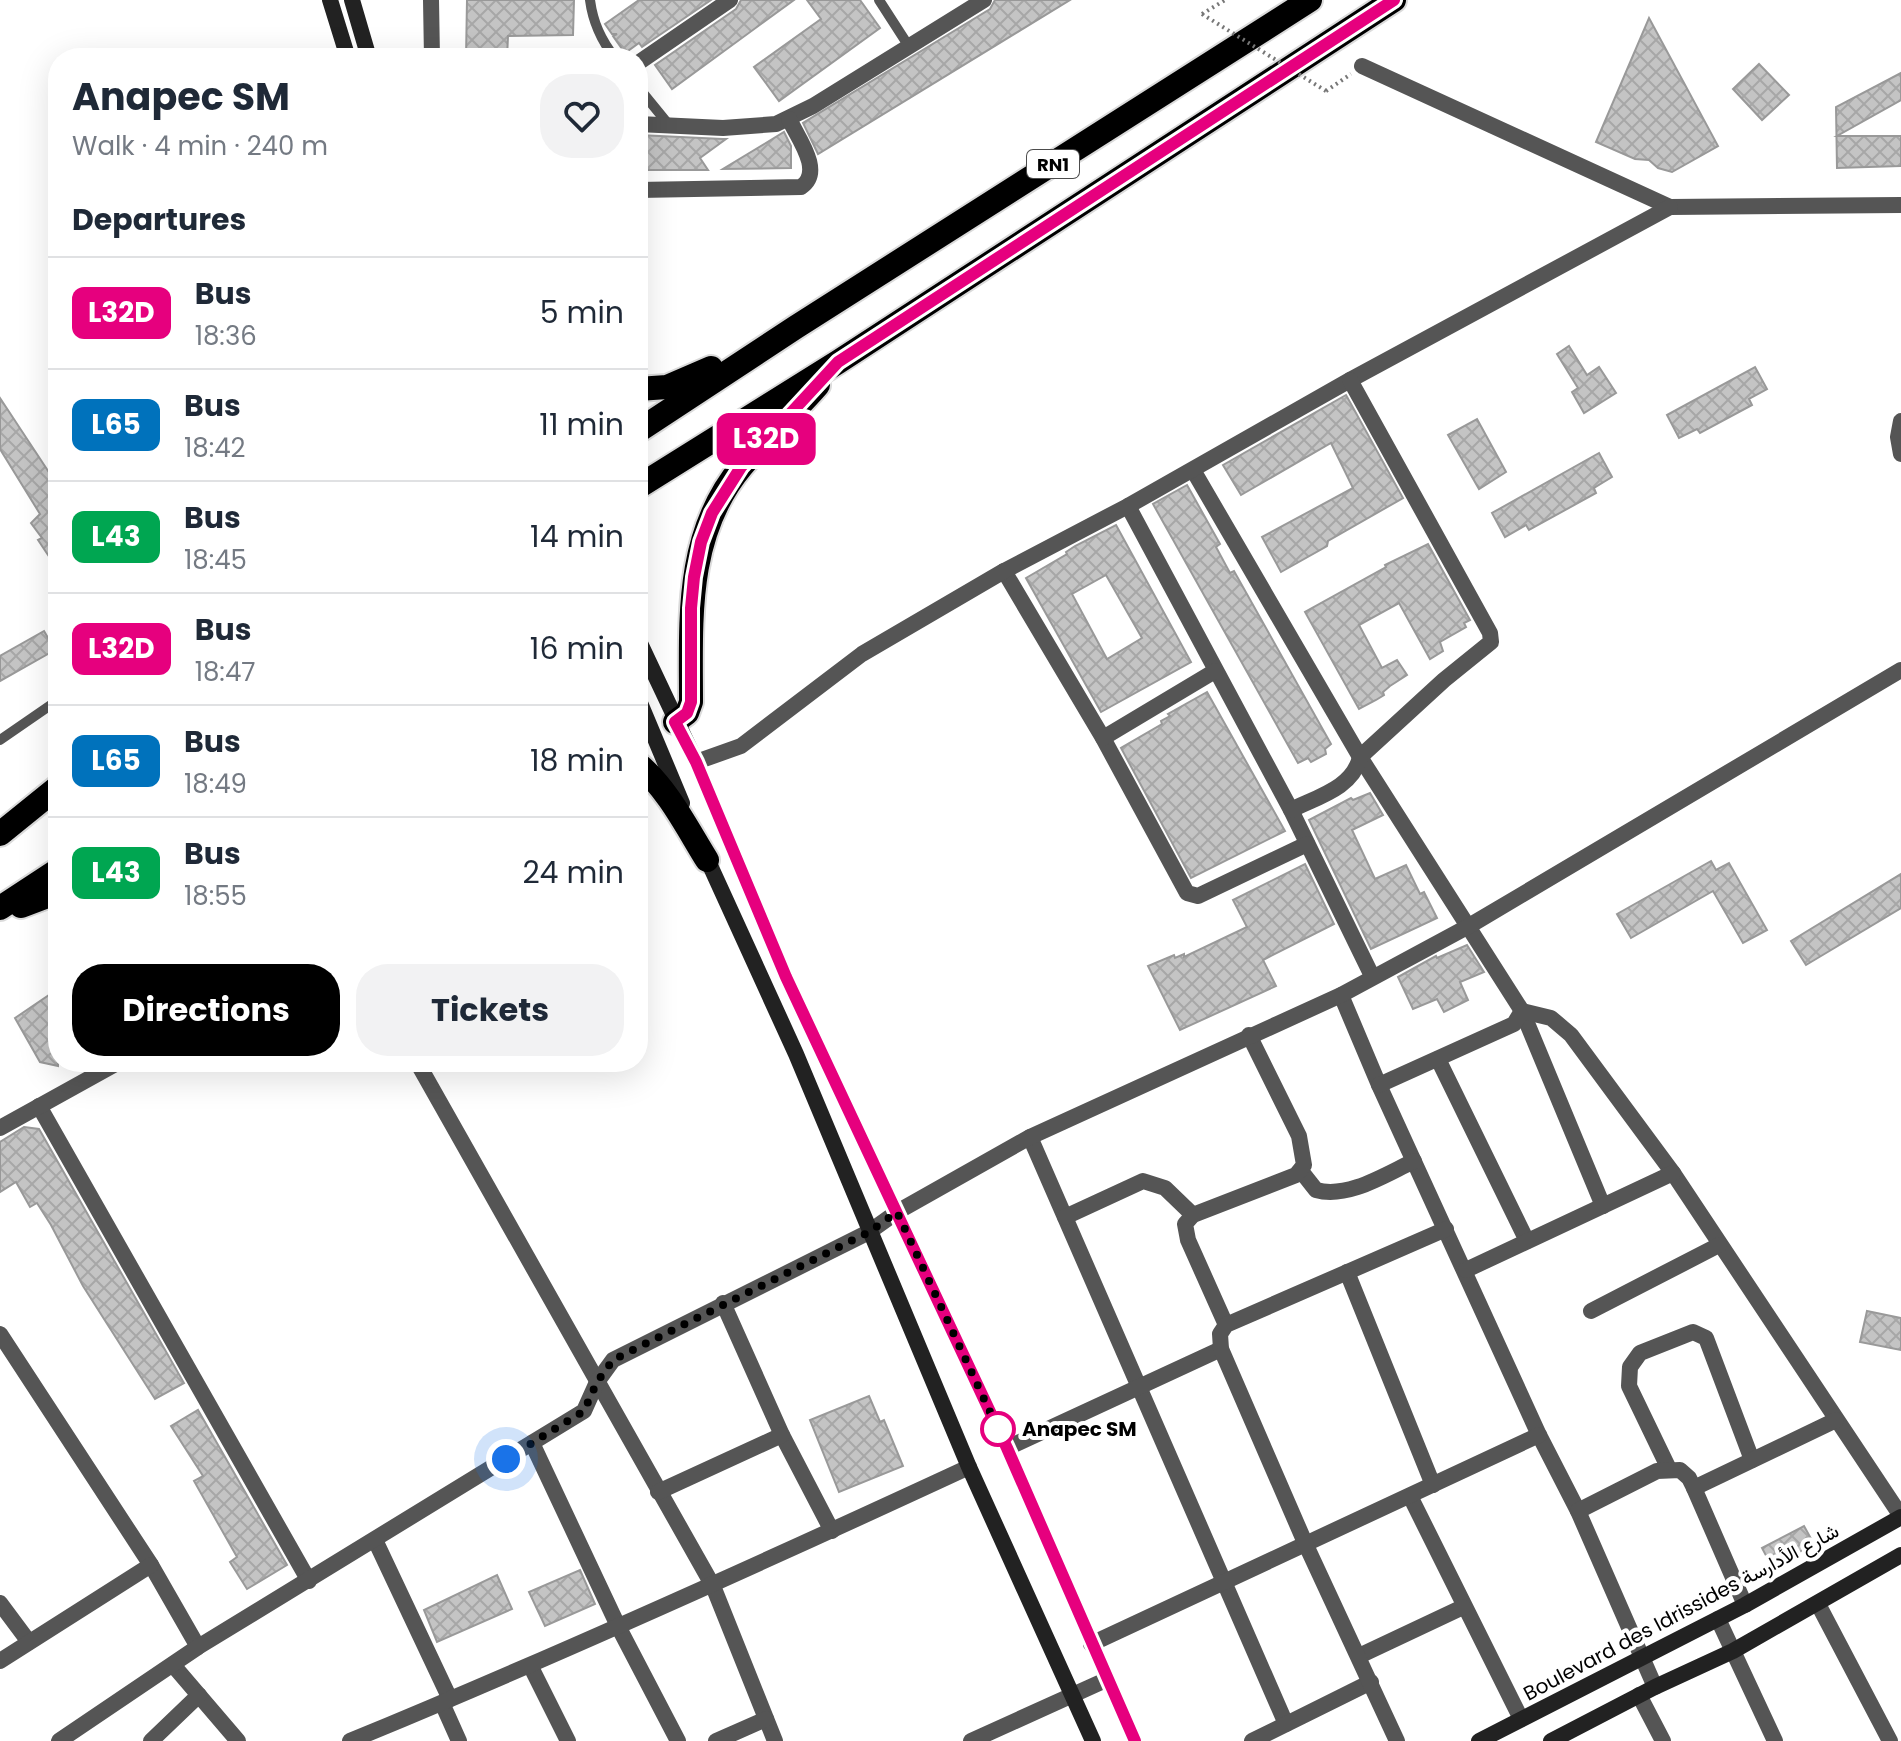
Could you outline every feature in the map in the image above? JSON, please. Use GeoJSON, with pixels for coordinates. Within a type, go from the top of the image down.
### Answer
{"type":"FeatureCollection","features":[{"type":"Feature","properties":{"kind":"highway","name":"RN1"},"geometry":{"type":"LineString","coordinates":[[648,424],[1310,0]]}},
{"type":"Feature","properties":{"kind":"highway","name":"RN1"},"geometry":{"type":"LineString","coordinates":[[648,481],[838,362],[1394,0]]}},
{"type":"Feature","properties":{"kind":"highway"},"geometry":{"type":"LineString","coordinates":[[648,388],[667,387],[690,378],[796,327]]}},
{"type":"Feature","properties":{"kind":"highway"},"geometry":{"type":"LineString","coordinates":[[675,722],[687,713],[691,702],[694,577],[701,542],[712,513],[741,467],[838,362]]}},
{"type":"Feature","properties":{"kind":"highway"},"geometry":{"type":"LineString","coordinates":[[648,772],[707,860]]}},
{"type":"Feature","properties":{"kind":"highway"},"geometry":{"type":"LineString","coordinates":[[0,836],[48,795]]}},
{"type":"Feature","properties":{"kind":"highway"},"geometry":{"type":"LineString","coordinates":[[0,836],[48,807]]}},
{"type":"Feature","properties":{"kind":"highway"},"geometry":{"type":"LineString","coordinates":[[0,911],[48,877]]}},
{"type":"Feature","properties":{"kind":"highway"},"geometry":{"type":"LineString","coordinates":[[0,911],[48,895]]}},
{"type":"Feature","properties":{"kind":"main road"},"geometry":{"type":"LineString","coordinates":[[330,0],[345,48]]}},
{"type":"Feature","properties":{"kind":"main road"},"geometry":{"type":"LineString","coordinates":[[352,0],[366,48]]}},
{"type":"Feature","properties":{"kind":"main road"},"geometry":{"type":"LineString","coordinates":[[648,661],[696,762],[786,977],[1007,1448],[1135,1741]]}},
{"type":"Feature","properties":{"kind":"main road"},"geometry":{"type":"LineString","coordinates":[[652,735],[675,722]]}},
{"type":"Feature","properties":{"kind":"main road"},"geometry":{"type":"LineString","coordinates":[[648,724],[796,1054],[969,1467],[1093,1741]]}},
{"type":"Feature","properties":{"kind":"main road","name":"Boulevard des Idrissides شارع الأدارسة"},"geometry":{"type":"LineString","coordinates":[[1479,1741],[1745,1605],[1901,1516]]}},
{"type":"Feature","properties":{"kind":"main road"},"geometry":{"type":"LineString","coordinates":[[1551,1741],[1733,1651],[1900,1557]]}},
{"type":"Feature","properties":{"kind":"street"},"geometry":{"type":"LineString","coordinates":[[431,0],[432,48]]}},
{"type":"Feature","properties":{"kind":"street"},"geometry":{"type":"LineString","coordinates":[[648,56],[730,0]]}},
{"type":"Feature","properties":{"kind":"street"},"geometry":{"type":"LineString","coordinates":[[648,124],[760,126],[789,119],[984,0]]}},
{"type":"Feature","properties":{"kind":"street"},"geometry":{"type":"LineString","coordinates":[[1362,66],[1670,207],[1901,205]]}},
{"type":"Feature","properties":{"kind":"street"},"geometry":{"type":"LineString","coordinates":[[648,190],[801,187],[808,183],[812,174],[789,119]]}},
{"type":"Feature","properties":{"kind":"street"},"geometry":{"type":"LineString","coordinates":[[696,762],[741,746],[862,654],[1004,571],[1128,506],[1350,380],[1670,207]]}},
{"type":"Feature","properties":{"kind":"street"},"geometry":{"type":"LineString","coordinates":[[1291,810],[1349,779],[1357,769],[1360,757],[1444,680],[1491,642],[1432,526],[1350,380]]}},
{"type":"Feature","properties":{"kind":"street"},"geometry":{"type":"LineString","coordinates":[[1901,421],[1898,437],[1901,454]]}},
{"type":"Feature","properties":{"kind":"street"},"geometry":{"type":"LineString","coordinates":[[1193,470],[1360,757],[1522,1011],[1603,1206]]}},
{"type":"Feature","properties":{"kind":"street"},"geometry":{"type":"LineString","coordinates":[[1128,506],[1291,810],[1372,976]]}},
{"type":"Feature","properties":{"kind":"street"},"geometry":{"type":"LineString","coordinates":[[1004,571],[1103,738],[1187,893],[1192,896],[1307,844]]}},
{"type":"Feature","properties":{"kind":"street"},"geometry":{"type":"LineString","coordinates":[[59,1741],[198,1647],[584,1411],[597,1382],[613,1360],[869,1232],[897,1212],[1030,1137],[1341,995],[1469,926],[1901,670]]}},
{"type":"Feature","properties":{"kind":"street"},"geometry":{"type":"LineString","coordinates":[[1103,738],[1215,671]]}},
{"type":"Feature","properties":{"kind":"street"},"geometry":{"type":"LineString","coordinates":[[1341,995],[1539,1435],[1578,1511],[1655,1687]]}},
{"type":"Feature","properties":{"kind":"street"},"geometry":{"type":"LineString","coordinates":[[1379,1085],[1514,1024],[1522,1011]]}},
{"type":"Feature","properties":{"kind":"street"},"geometry":{"type":"LineString","coordinates":[[1522,1011],[1551,1018],[1571,1035],[1673,1173],[1901,1516]]}},
{"type":"Feature","properties":{"kind":"street"},"geometry":{"type":"LineString","coordinates":[[1226,1325],[1185,1232],[1185,1224],[1193,1215],[1296,1175],[1301,1171],[1304,1155],[1299,1136],[1249,1035]]}},
{"type":"Feature","properties":{"kind":"street"},"geometry":{"type":"LineString","coordinates":[[1438,1059],[1527,1241]]}},
{"type":"Feature","properties":{"kind":"street"},"geometry":{"type":"LineString","coordinates":[[0,1128],[101,1072]]}},
{"type":"Feature","properties":{"kind":"street"},"geometry":{"type":"LineString","coordinates":[[423,1072],[713,1586],[775,1741]]}},
{"type":"Feature","properties":{"kind":"street"},"geometry":{"type":"LineString","coordinates":[[39,1106],[309,1581]]}},
{"type":"Feature","properties":{"kind":"street"},"geometry":{"type":"LineString","coordinates":[[1030,1137],[1286,1724]]}},
{"type":"Feature","properties":{"kind":"street"},"geometry":{"type":"LineString","coordinates":[[1301,1171],[1316,1190],[1336,1193],[1414,1161]]}},
{"type":"Feature","properties":{"kind":"street"},"geometry":{"type":"LineString","coordinates":[[1466,1270],[1673,1173]]}},
{"type":"Feature","properties":{"kind":"street"},"geometry":{"type":"LineString","coordinates":[[1065,1217],[1143,1181],[1165,1188],[1193,1215]]}},
{"type":"Feature","properties":{"kind":"street"},"geometry":{"type":"LineString","coordinates":[[1397,1741],[1306,1545],[1221,1349],[1220,1334],[1226,1325],[1446,1229]]}},
{"type":"Feature","properties":{"kind":"street"},"geometry":{"type":"LineString","coordinates":[[1591,1311],[1719,1245]]}},
{"type":"Feature","properties":{"kind":"street"},"geometry":{"type":"LineString","coordinates":[[1347,1272],[1433,1485]]}},
{"type":"Feature","properties":{"kind":"street"},"geometry":{"type":"LineString","coordinates":[[723,1303],[782,1435],[832,1531]]}},
{"type":"Feature","properties":{"kind":"street"},"geometry":{"type":"LineString","coordinates":[[1669,1469],[1629,1386],[1630,1367],[1640,1353],[1693,1332],[1706,1338],[1752,1460]]}},
{"type":"Feature","properties":{"kind":"street"},"geometry":{"type":"LineString","coordinates":[[0,1334],[151,1565],[198,1647]]}},
{"type":"Feature","properties":{"kind":"street"},"geometry":{"type":"LineString","coordinates":[[1007,1448],[1221,1349]]}},
{"type":"Feature","properties":{"kind":"street"},"geometry":{"type":"LineString","coordinates":[[1694,1488],[1836,1420]]}},
{"type":"Feature","properties":{"kind":"street"},"geometry":{"type":"LineString","coordinates":[[658,1492],[782,1435]]}},
{"type":"Feature","properties":{"kind":"street"},"geometry":{"type":"LineString","coordinates":[[1091,1644],[1539,1435]]}},
{"type":"Feature","properties":{"kind":"street"},"geometry":{"type":"LineString","coordinates":[[532,1443],[619,1628],[678,1741]]}},
{"type":"Feature","properties":{"kind":"street"},"geometry":{"type":"LineString","coordinates":[[350,1741],[531,1667],[969,1467]]}},
{"type":"Feature","properties":{"kind":"street"},"geometry":{"type":"LineString","coordinates":[[1578,1511],[1657,1471],[1680,1470],[1694,1488],[1745,1605]]}},
{"type":"Feature","properties":{"kind":"street"},"geometry":{"type":"LineString","coordinates":[[1410,1496],[1521,1719]]}},
{"type":"Feature","properties":{"kind":"street"},"geometry":{"type":"LineString","coordinates":[[375,1540],[446,1701],[459,1741]]}},
{"type":"Feature","properties":{"kind":"street"},"geometry":{"type":"LineString","coordinates":[[0,1661],[151,1565]]}},
{"type":"Feature","properties":{"kind":"street"},"geometry":{"type":"LineString","coordinates":[[0,1603],[29,1642]]}},
{"type":"Feature","properties":{"kind":"street"},"geometry":{"type":"LineString","coordinates":[[1818,1604],[1890,1741]]}},
{"type":"Feature","properties":{"kind":"street"},"geometry":{"type":"LineString","coordinates":[[1359,1656],[1463,1607]]}},
{"type":"Feature","properties":{"kind":"street"},"geometry":{"type":"LineString","coordinates":[[1718,1619],[1775,1741]]}},
{"type":"Feature","properties":{"kind":"street"},"geometry":{"type":"LineString","coordinates":[[173,1665],[238,1741]]}},
{"type":"Feature","properties":{"kind":"street"},"geometry":{"type":"LineString","coordinates":[[531,1667],[568,1741]]}},
{"type":"Feature","properties":{"kind":"street"},"geometry":{"type":"LineString","coordinates":[[971,1741],[1108,1679]]}},
{"type":"Feature","properties":{"kind":"street"},"geometry":{"type":"LineString","coordinates":[[1252,1741],[1371,1682]]}},
{"type":"Feature","properties":{"kind":"street"},"geometry":{"type":"LineString","coordinates":[[151,1741],[199,1695]]}},
{"type":"Feature","properties":{"kind":"street"},"geometry":{"type":"LineString","coordinates":[[1639,1695],[1663,1741]]}},
{"type":"Feature","properties":{"kind":"street"},"geometry":{"type":"LineString","coordinates":[[716,1741],[766,1719]]}},
{"type":"Feature","properties":{"kind":"lane"},"geometry":{"type":"LineString","coordinates":[[590,0],[592,17],[607,48]]}},
{"type":"Feature","properties":{"kind":"lane"},"geometry":{"type":"LineString","coordinates":[[879,0],[908,45]]}},
{"type":"Feature","properties":{"kind":"lane"},"geometry":{"type":"LineString","coordinates":[[648,99],[669,125]]}},
{"type":"Feature","properties":{"kind":"lane"},"geometry":{"type":"LineString","coordinates":[[0,740],[48,707]]}},
{"type":"Feature","properties":{"kind":"path"},"geometry":{"type":"LineString","coordinates":[[1225,0],[1202,14],[1326,91],[1362,66]]}},
{"type":"Feature","properties":{"kind":"building"},"geometry":{"type":"Polygon","coordinates":[[[467,0],[574,0],[573,35],[508,36],[507,48],[466,48],[467,0]]]}},
{"type":"Feature","properties":{"kind":"building"},"geometry":{"type":"Polygon","coordinates":[[[639,0],[711,0],[642,47],[639,43],[632,48],[621,48],[613,36],[617,34],[612,34],[605,24],[639,0]]]}},
{"type":"Feature","properties":{"kind":"building"},"geometry":{"type":"Polygon","coordinates":[[[741,0],[794,0],[672,89],[655,65],[736,9],[741,0]]]}},
{"type":"Feature","properties":{"kind":"building"},"geometry":{"type":"Polygon","coordinates":[[[807,0],[860,0],[880,28],[779,101],[754,67],[821,19],[807,0]]]}},
{"type":"Feature","properties":{"kind":"building"},"geometry":{"type":"Polygon","coordinates":[[[995,0],[1070,0],[818,154],[803,123],[990,9],[995,0]]]}},
{"type":"Feature","properties":{"kind":"building"},"geometry":{"type":"Polygon","coordinates":[[[1649,18],[1718,146],[1672,172],[1658,168],[1649,160],[1635,159],[1596,142],[1649,18]]]}},
{"type":"Feature","properties":{"kind":"building"},"geometry":{"type":"Polygon","coordinates":[[[1759,64],[1789,95],[1762,120],[1733,89],[1759,64]]]}},
{"type":"Feature","properties":{"kind":"building"},"geometry":{"type":"Polygon","coordinates":[[[1901,73],[1901,100],[1837,136],[1901,136],[1901,166],[1837,168],[1836,107],[1901,73]]]}},
{"type":"Feature","properties":{"kind":"building"},"geometry":{"type":"Polygon","coordinates":[[[784,132],[791,146],[791,168],[723,169],[784,132]]]}},
{"type":"Feature","properties":{"kind":"building"},"geometry":{"type":"Polygon","coordinates":[[[648,135],[726,139],[700,158],[708,170],[648,170],[648,135]]]}},
{"type":"Feature","properties":{"kind":"building"},"geometry":{"type":"Polygon","coordinates":[[[1569,346],[1587,375],[1599,367],[1616,393],[1584,413],[1572,392],[1578,388],[1557,354],[1569,346]]]}},
{"type":"Feature","properties":{"kind":"building"},"geometry":{"type":"Polygon","coordinates":[[[1755,367],[1767,389],[1749,399],[1752,405],[1700,433],[1697,429],[1679,438],[1667,415],[1755,367]]]}},
{"type":"Feature","properties":{"kind":"building"},"geometry":{"type":"Polygon","coordinates":[[[1346,395],[1403,498],[1281,572],[1262,537],[1353,488],[1331,443],[1241,495],[1223,465],[1346,395]]]}},
{"type":"Feature","properties":{"kind":"building"},"geometry":{"type":"Polygon","coordinates":[[[0,398],[48,471],[48,555],[38,540],[42,538],[31,523],[40,514],[0,449],[0,398]]]}},
{"type":"Feature","properties":{"kind":"building"},"geometry":{"type":"Polygon","coordinates":[[[1477,419],[1506,472],[1479,489],[1448,435],[1477,419]]]}},
{"type":"Feature","properties":{"kind":"building"},"geometry":{"type":"Polygon","coordinates":[[[1599,453],[1612,477],[1594,488],[1596,493],[1529,530],[1526,525],[1505,537],[1492,513],[1599,453]]]}},
{"type":"Feature","properties":{"kind":"building"},"geometry":{"type":"Polygon","coordinates":[[[1187,485],[1220,544],[1216,547],[1230,573],[1234,571],[1331,744],[1325,749],[1326,754],[1311,762],[1308,758],[1298,763],[1153,504],[1187,485]]]}},
{"type":"Feature","properties":{"kind":"building"},"geometry":{"type":"Polygon","coordinates":[[[1116,525],[1191,662],[1101,712],[1026,578],[1075,546],[1116,525]],[[1106,575],[1072,594],[1107,659],[1142,638],[1106,575]]]}},
{"type":"Feature","properties":{"kind":"building"},"geometry":{"type":"Polygon","coordinates":[[[1428,544],[1470,620],[1464,623],[1466,627],[1440,642],[1443,651],[1430,659],[1399,603],[1359,625],[1382,668],[1397,660],[1407,675],[1383,692],[1384,695],[1359,709],[1305,612],[1385,565],[1428,544]]]}},
{"type":"Feature","properties":{"kind":"building"},"geometry":{"type":"Polygon","coordinates":[[[44,631],[48,638],[48,654],[0,681],[0,656],[44,631]]]}},
{"type":"Feature","properties":{"kind":"building"},"geometry":{"type":"Polygon","coordinates":[[[1207,692],[1285,831],[1191,878],[1121,748],[1162,724],[1161,721],[1170,716],[1168,714],[1207,692]]]}},
{"type":"Feature","properties":{"kind":"building"},"geometry":{"type":"Polygon","coordinates":[[[1370,793],[1383,815],[1352,830],[1375,879],[1406,865],[1420,894],[1424,892],[1437,918],[1371,949],[1309,820],[1351,798],[1353,800],[1370,793]]]}},
{"type":"Feature","properties":{"kind":"building"},"geometry":{"type":"Polygon","coordinates":[[[1711,861],[1716,870],[1729,863],[1767,930],[1743,943],[1713,891],[1631,938],[1617,914],[1711,861]]]}},
{"type":"Feature","properties":{"kind":"building"},"geometry":{"type":"Polygon","coordinates":[[[1305,864],[1334,924],[1263,960],[1276,986],[1180,1030],[1148,966],[1174,955],[1175,958],[1184,954],[1184,957],[1247,927],[1233,900],[1305,864]]]}},
{"type":"Feature","properties":{"kind":"building"},"geometry":{"type":"Polygon","coordinates":[[[1901,874],[1901,908],[1806,965],[1791,941],[1901,874]]]}},
{"type":"Feature","properties":{"kind":"building"},"geometry":{"type":"Polygon","coordinates":[[[1467,945],[1484,972],[1460,982],[1468,1000],[1444,1012],[1437,999],[1413,1009],[1398,977],[1436,956],[1467,945]]]}},
{"type":"Feature","properties":{"kind":"building"},"geometry":{"type":"Polygon","coordinates":[[[48,996],[48,1064],[40,1062],[15,1018],[48,996]]]}},
{"type":"Feature","properties":{"kind":"building"},"geometry":{"type":"Polygon","coordinates":[[[24,1127],[39,1129],[184,1383],[155,1399],[83,1286],[37,1203],[30,1207],[16,1182],[0,1192],[0,1142],[24,1127]]]}},
{"type":"Feature","properties":{"kind":"building"},"geometry":{"type":"Polygon","coordinates":[[[1867,1311],[1901,1318],[1901,1350],[1860,1342],[1867,1311]]]}},
{"type":"Feature","properties":{"kind":"building"},"geometry":{"type":"Polygon","coordinates":[[[869,1396],[880,1422],[884,1420],[903,1466],[839,1492],[810,1420],[869,1396]]]}},
{"type":"Feature","properties":{"kind":"building"},"geometry":{"type":"Polygon","coordinates":[[[198,1410],[287,1565],[247,1589],[230,1562],[237,1557],[194,1481],[203,1476],[171,1426],[198,1410]]]}},
{"type":"Feature","properties":{"kind":"building"},"geometry":{"type":"Polygon","coordinates":[[[1804,1526],[1814,1544],[1772,1567],[1762,1548],[1804,1526]]]}},
{"type":"Feature","properties":{"kind":"building"},"geometry":{"type":"Polygon","coordinates":[[[580,1570],[595,1604],[545,1626],[529,1592],[580,1570]]]}},
{"type":"Feature","properties":{"kind":"building"},"geometry":{"type":"Polygon","coordinates":[[[497,1575],[512,1609],[437,1642],[424,1610],[497,1575]]]}},
{"type":"Feature","properties":{"kind":"bus line","name":"L32D"},"geometry":{"type":"LineString","coordinates":[[1135,1741],[1007,1448],[786,977],[696,762],[675,722],[687,713],[691,702],[694,577],[701,542],[725,490],[741,467],[838,362],[1394,0]]}},
{"type":"Feature","properties":{"kind":"place","name":"Anapec SM"},"geometry":{"type":"Point","coordinates":[998,1429]}},
{"type":"Feature","properties":{"kind":"route"},"geometry":{"type":"LineString","coordinates":[[506,1459],[584,1411],[597,1382],[613,1360],[869,1232],[897,1212],[998,1429]]}}]}
